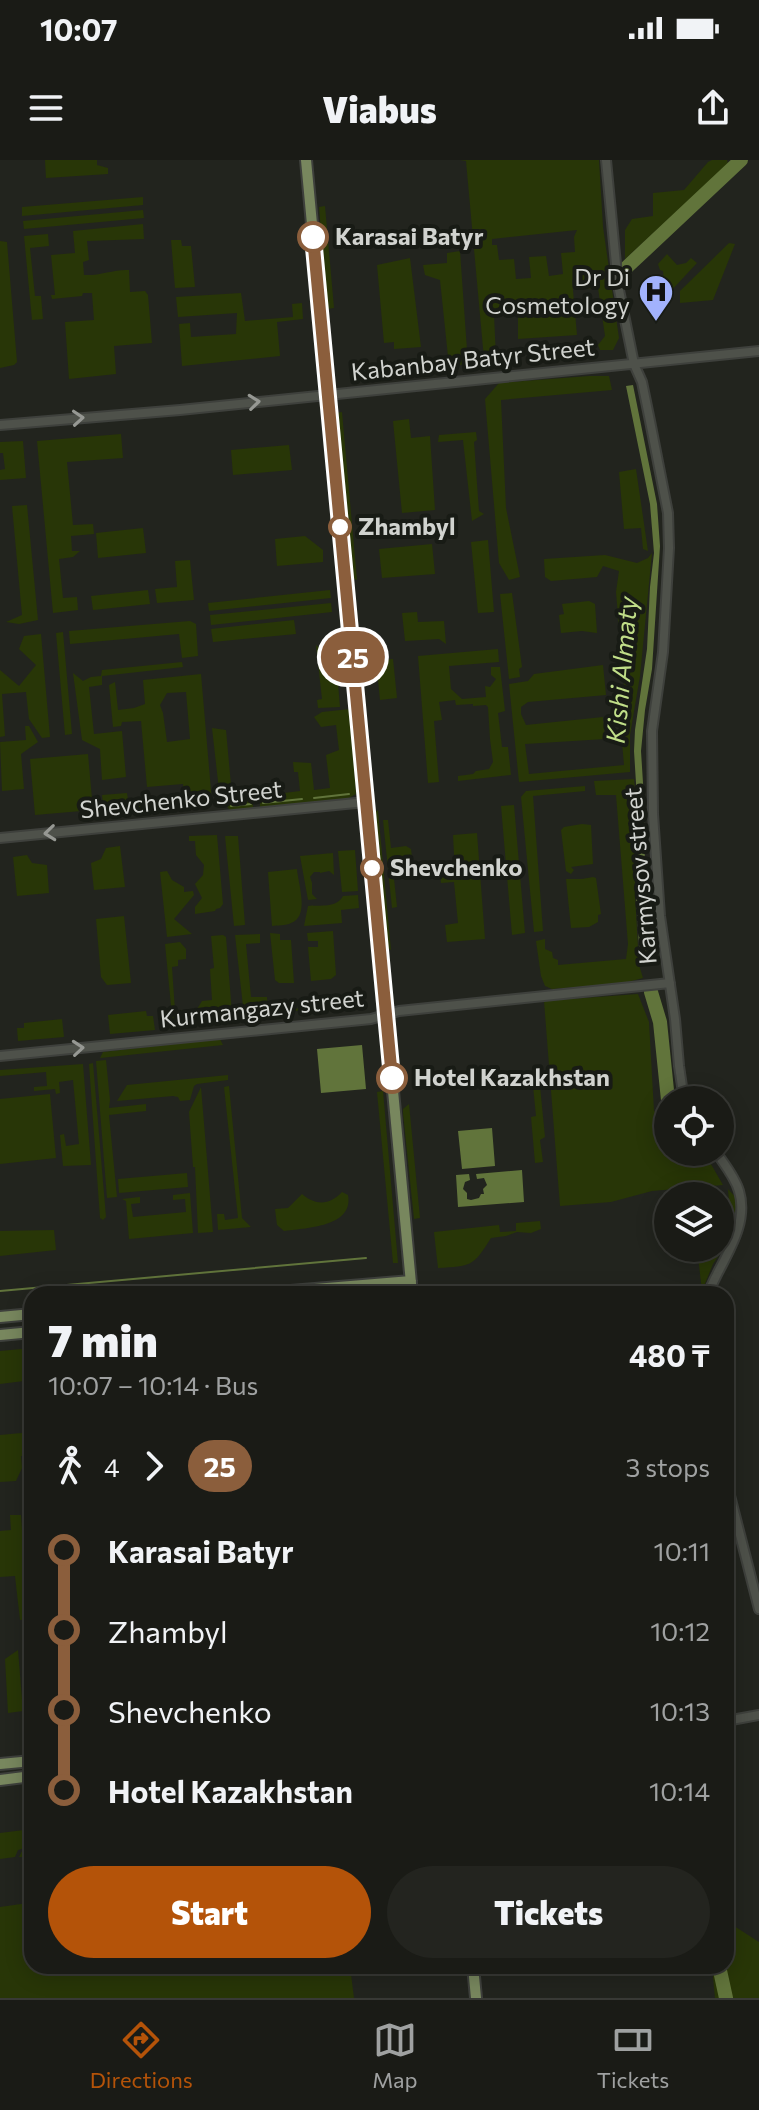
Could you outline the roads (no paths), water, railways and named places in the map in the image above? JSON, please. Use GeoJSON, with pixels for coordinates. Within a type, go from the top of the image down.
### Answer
{"type":"FeatureCollection","features":[{"type":"Feature","properties":{"kind":"main road"},"geometry":{"type":"LineString","coordinates":[[306,160],[411,1286]]}},
{"type":"Feature","properties":{"kind":"main road"},"geometry":{"type":"LineString","coordinates":[[350,1286],[411,1281]]}},
{"type":"Feature","properties":{"kind":"main road"},"geometry":{"type":"LineString","coordinates":[[0,1317],[24,1315]]}},
{"type":"Feature","properties":{"kind":"main road"},"geometry":{"type":"LineString","coordinates":[[0,1335],[24,1333]]}},
{"type":"Feature","properties":{"kind":"main road"},"geometry":{"type":"LineString","coordinates":[[0,1764],[24,1762]]}},
{"type":"Feature","properties":{"kind":"main road"},"geometry":{"type":"LineString","coordinates":[[0,1780],[24,1777]]}},
{"type":"Feature","properties":{"kind":"main road"},"geometry":{"type":"LineString","coordinates":[[474,1974],[476,1998]]}},
{"type":"Feature","properties":{"kind":"street","name":"Karmysov street"},"geometry":{"type":"LineString","coordinates":[[606,160],[618,285],[634,364],[642,382],[668,513],[666,609],[652,748],[657,888],[682,1086]]}},
{"type":"Feature","properties":{"kind":"street","name":"Kabanbay Batyr Street"},"geometry":{"type":"LineString","coordinates":[[0,425],[180,410],[759,351]]}},
{"type":"Feature","properties":{"kind":"street","name":"Shevchenko Street"},"geometry":{"type":"LineString","coordinates":[[0,838],[366,802]]}},
{"type":"Feature","properties":{"kind":"street","name":"Kurmangazy street"},"geometry":{"type":"LineString","coordinates":[[0,1056],[670,983]]}},
{"type":"Feature","properties":{"kind":"street"},"geometry":{"type":"LineString","coordinates":[[712,1286],[732,1246],[740,1218],[739,1191],[724,1166]]}},
{"type":"Feature","properties":{"kind":"street"},"geometry":{"type":"LineString","coordinates":[[734,1511],[759,1609]]}},
{"type":"Feature","properties":{"kind":"street"},"geometry":{"type":"LineString","coordinates":[[734,1720],[759,1715]]}},
{"type":"Feature","properties":{"kind":"waterway","name":"Kіshі Almaty"},"geometry":{"type":"LineString","coordinates":[[627,267],[741,160]]}},
{"type":"Feature","properties":{"kind":"waterway"},"geometry":{"type":"LineString","coordinates":[[314,798],[349,794]]}},
{"type":"Feature","properties":{"kind":"waterway"},"geometry":{"type":"LineString","coordinates":[[263,803],[302,799]]}},
{"type":"Feature","properties":{"kind":"waterway"},"geometry":{"type":"LineString","coordinates":[[231,806],[251,804]]}},
{"type":"Feature","properties":{"kind":"waterway","name":"Kіshі Almaty"},"geometry":{"type":"LineString","coordinates":[[651,992],[660,1022],[667,1086]]}},
{"type":"Feature","properties":{"kind":"waterway"},"geometry":{"type":"LineString","coordinates":[[55,1286],[366,1258]]}},
{"type":"Feature","properties":{"kind":"waterway"},"geometry":{"type":"LineString","coordinates":[[0,1291],[24,1289]]}},
{"type":"Feature","properties":{"kind":"waterway","name":"Kіshі Almaty"},"geometry":{"type":"LineString","coordinates":[[721,1974],[726,1998]]}},
{"type":"Feature","properties":{"kind":"place","name":"Karasai Batyr"},"geometry":{"type":"Point","coordinates":[313,237]}},
{"type":"Feature","properties":{"kind":"place","name":"Dr Di Cosmetology"},"geometry":{"type":"Point","coordinates":[656,323]}},
{"type":"Feature","properties":{"kind":"place","name":"Zhambyl"},"geometry":{"type":"Point","coordinates":[340,527]}},
{"type":"Feature","properties":{"kind":"place","name":"Shevchenko"},"geometry":{"type":"Point","coordinates":[372,868]}},
{"type":"Feature","properties":{"kind":"place","name":"Hotel Kazakhstan"},"geometry":{"type":"Point","coordinates":[392,1078]}}]}
